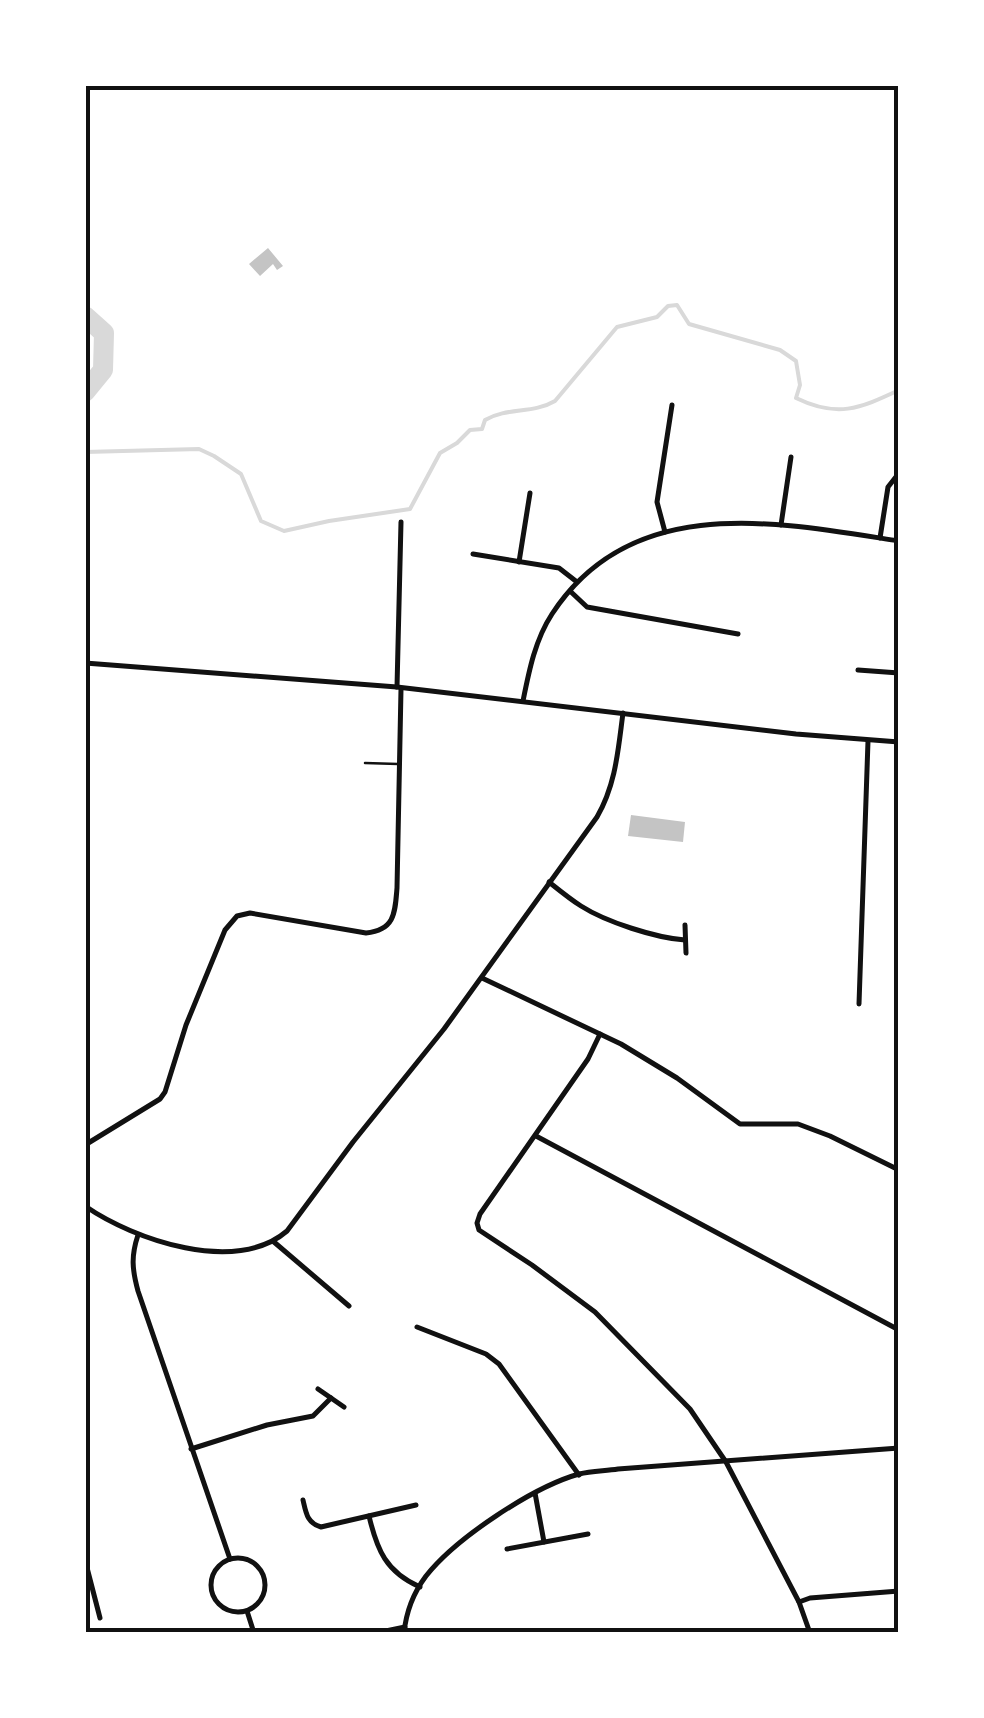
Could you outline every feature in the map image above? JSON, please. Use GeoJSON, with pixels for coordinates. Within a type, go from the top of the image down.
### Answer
{"type":"FeatureCollection","features":[{"type":"Feature","properties":{"kind":"street"},"geometry":{"type":"LineString","coordinates":[[664,532],[657,502],[672,405]]}},
{"type":"Feature","properties":{"kind":"street"},"geometry":{"type":"LineString","coordinates":[[781,525],[791,457]]}},
{"type":"Feature","properties":{"kind":"street"},"geometry":{"type":"LineString","coordinates":[[880,538],[888,487],[899,473]]}},
{"type":"Feature","properties":{"kind":"street"},"geometry":{"type":"LineString","coordinates":[[519,562],[530,493]]}},
{"type":"Feature","properties":{"kind":"street"},"geometry":{"type":"LineString","coordinates":[[85,1145],[151,1106],[165,1092],[205,976],[225,930],[237,916],[250,912],[366,933],[390,923],[397,888],[401,522]]}},
{"type":"Feature","properties":{"kind":"street"},"geometry":{"type":"LineString","coordinates":[[522,701],[540,637],[577,582],[612,553],[652,534],[707,524],[781,525],[899,541]]}},
{"type":"Feature","properties":{"kind":"street"},"geometry":{"type":"LineString","coordinates":[[472,554],[559,568],[577,582]]}},
{"type":"Feature","properties":{"kind":"street"},"geometry":{"type":"LineString","coordinates":[[570,591],[587,607],[738,634]]}},
{"type":"Feature","properties":{"kind":"street"},"geometry":{"type":"LineString","coordinates":[[85,664],[398,688],[899,742]]}},
{"type":"Feature","properties":{"kind":"street"},"geometry":{"type":"LineString","coordinates":[[858,670],[899,673]]}},
{"type":"Feature","properties":{"kind":"street"},"geometry":{"type":"LineString","coordinates":[[85,1206],[138,1236],[194,1249],[236,1250],[274,1242],[298,1218],[482,978],[597,817],[609,796],[622,713]]}},
{"type":"Feature","properties":{"kind":"street"},"geometry":{"type":"LineString","coordinates":[[859,1004],[868,740]]}},
{"type":"Feature","properties":{"kind":"street"},"geometry":{"type":"LineString","coordinates":[[549,882],[582,907],[602,916],[663,938],[685,940]]}},
{"type":"Feature","properties":{"kind":"street"},"geometry":{"type":"LineString","coordinates":[[685,925],[686,953]]}},
{"type":"Feature","properties":{"kind":"street"},"geometry":{"type":"LineString","coordinates":[[482,978],[600,1034],[676,1078],[740,1124],[798,1124],[899,1170]]}},
{"type":"Feature","properties":{"kind":"street"},"geometry":{"type":"LineString","coordinates":[[600,1034],[588,1059],[480,1214],[479,1230],[595,1312],[690,1409],[726,1462],[799,1602],[810,1633]]}},
{"type":"Feature","properties":{"kind":"street"},"geometry":{"type":"LineString","coordinates":[[535,1135],[899,1330]]}},
{"type":"Feature","properties":{"kind":"street"},"geometry":{"type":"LineString","coordinates":[[138,1236],[132,1258],[134,1279],[230,1559]]}},
{"type":"Feature","properties":{"kind":"street"},"geometry":{"type":"LineString","coordinates":[[274,1242],[349,1306]]}},
{"type":"Feature","properties":{"kind":"street"},"geometry":{"type":"LineString","coordinates":[[416,1328],[486,1354],[499,1364],[578,1474]]}},
{"type":"Feature","properties":{"kind":"street"},"geometry":{"type":"LineString","coordinates":[[318,1389],[344,1407]]}},
{"type":"Feature","properties":{"kind":"street"},"geometry":{"type":"LineString","coordinates":[[191,1449],[267,1425],[313,1416],[331,1398]]}},
{"type":"Feature","properties":{"kind":"street"},"geometry":{"type":"LineString","coordinates":[[376,1633],[404,1630],[420,1587],[444,1556],[515,1502],[578,1474],[899,1448]]}},
{"type":"Feature","properties":{"kind":"street"},"geometry":{"type":"LineString","coordinates":[[535,1493],[544,1542]]}},
{"type":"Feature","properties":{"kind":"street"},"geometry":{"type":"LineString","coordinates":[[303,1500],[308,1518],[321,1527],[416,1504]]}},
{"type":"Feature","properties":{"kind":"street"},"geometry":{"type":"LineString","coordinates":[[369,1516],[385,1561],[394,1572],[420,1587]]}},
{"type":"Feature","properties":{"kind":"street"},"geometry":{"type":"LineString","coordinates":[[507,1549],[588,1534]]}},
{"type":"Feature","properties":{"kind":"street"},"geometry":{"type":"LineString","coordinates":[[230,1559],[248,1560],[262,1572],[261,1599],[247,1610],[228,1610],[214,1598],[211,1579],[215,1570],[230,1559]]}},
{"type":"Feature","properties":{"kind":"street"},"geometry":{"type":"LineString","coordinates":[[85,1560],[100,1618]]}},
{"type":"Feature","properties":{"kind":"street"},"geometry":{"type":"LineString","coordinates":[[799,1602],[899,1592]]}},
{"type":"Feature","properties":{"kind":"street"},"geometry":{"type":"LineString","coordinates":[[247,1610],[254,1633]]}},
{"type":"Feature","properties":{"kind":"lane"},"geometry":{"type":"LineString","coordinates":[[364,763],[400,764]]}},
{"type":"Feature","properties":{"kind":"building"},"geometry":{"type":"Polygon","coordinates":[[[268,248],[283,266],[277,270],[273,264],[260,276],[249,264],[268,248]]]}},
{"type":"Feature","properties":{"kind":"building"},"geometry":{"type":"Polygon","coordinates":[[[631,815],[685,822],[683,842],[628,836],[631,815]]]}},
{"type":"Feature","properties":{"kind":"waterway"},"geometry":{"type":"LineString","coordinates":[[85,452],[199,449],[241,474],[261,521],[284,531],[410,509],[440,453],[470,430],[482,429],[485,420],[493,416],[555,401],[617,327],[657,317],[668,306],[677,305],[689,324],[780,350],[796,361],[800,385],[796,398],[811,404],[848,409],[899,390]]}},
{"type":"Feature","properties":{"kind":"waterway"},"geometry":{"type":"LineString","coordinates":[[85,316],[104,333],[103,370],[85,392]]}}]}
